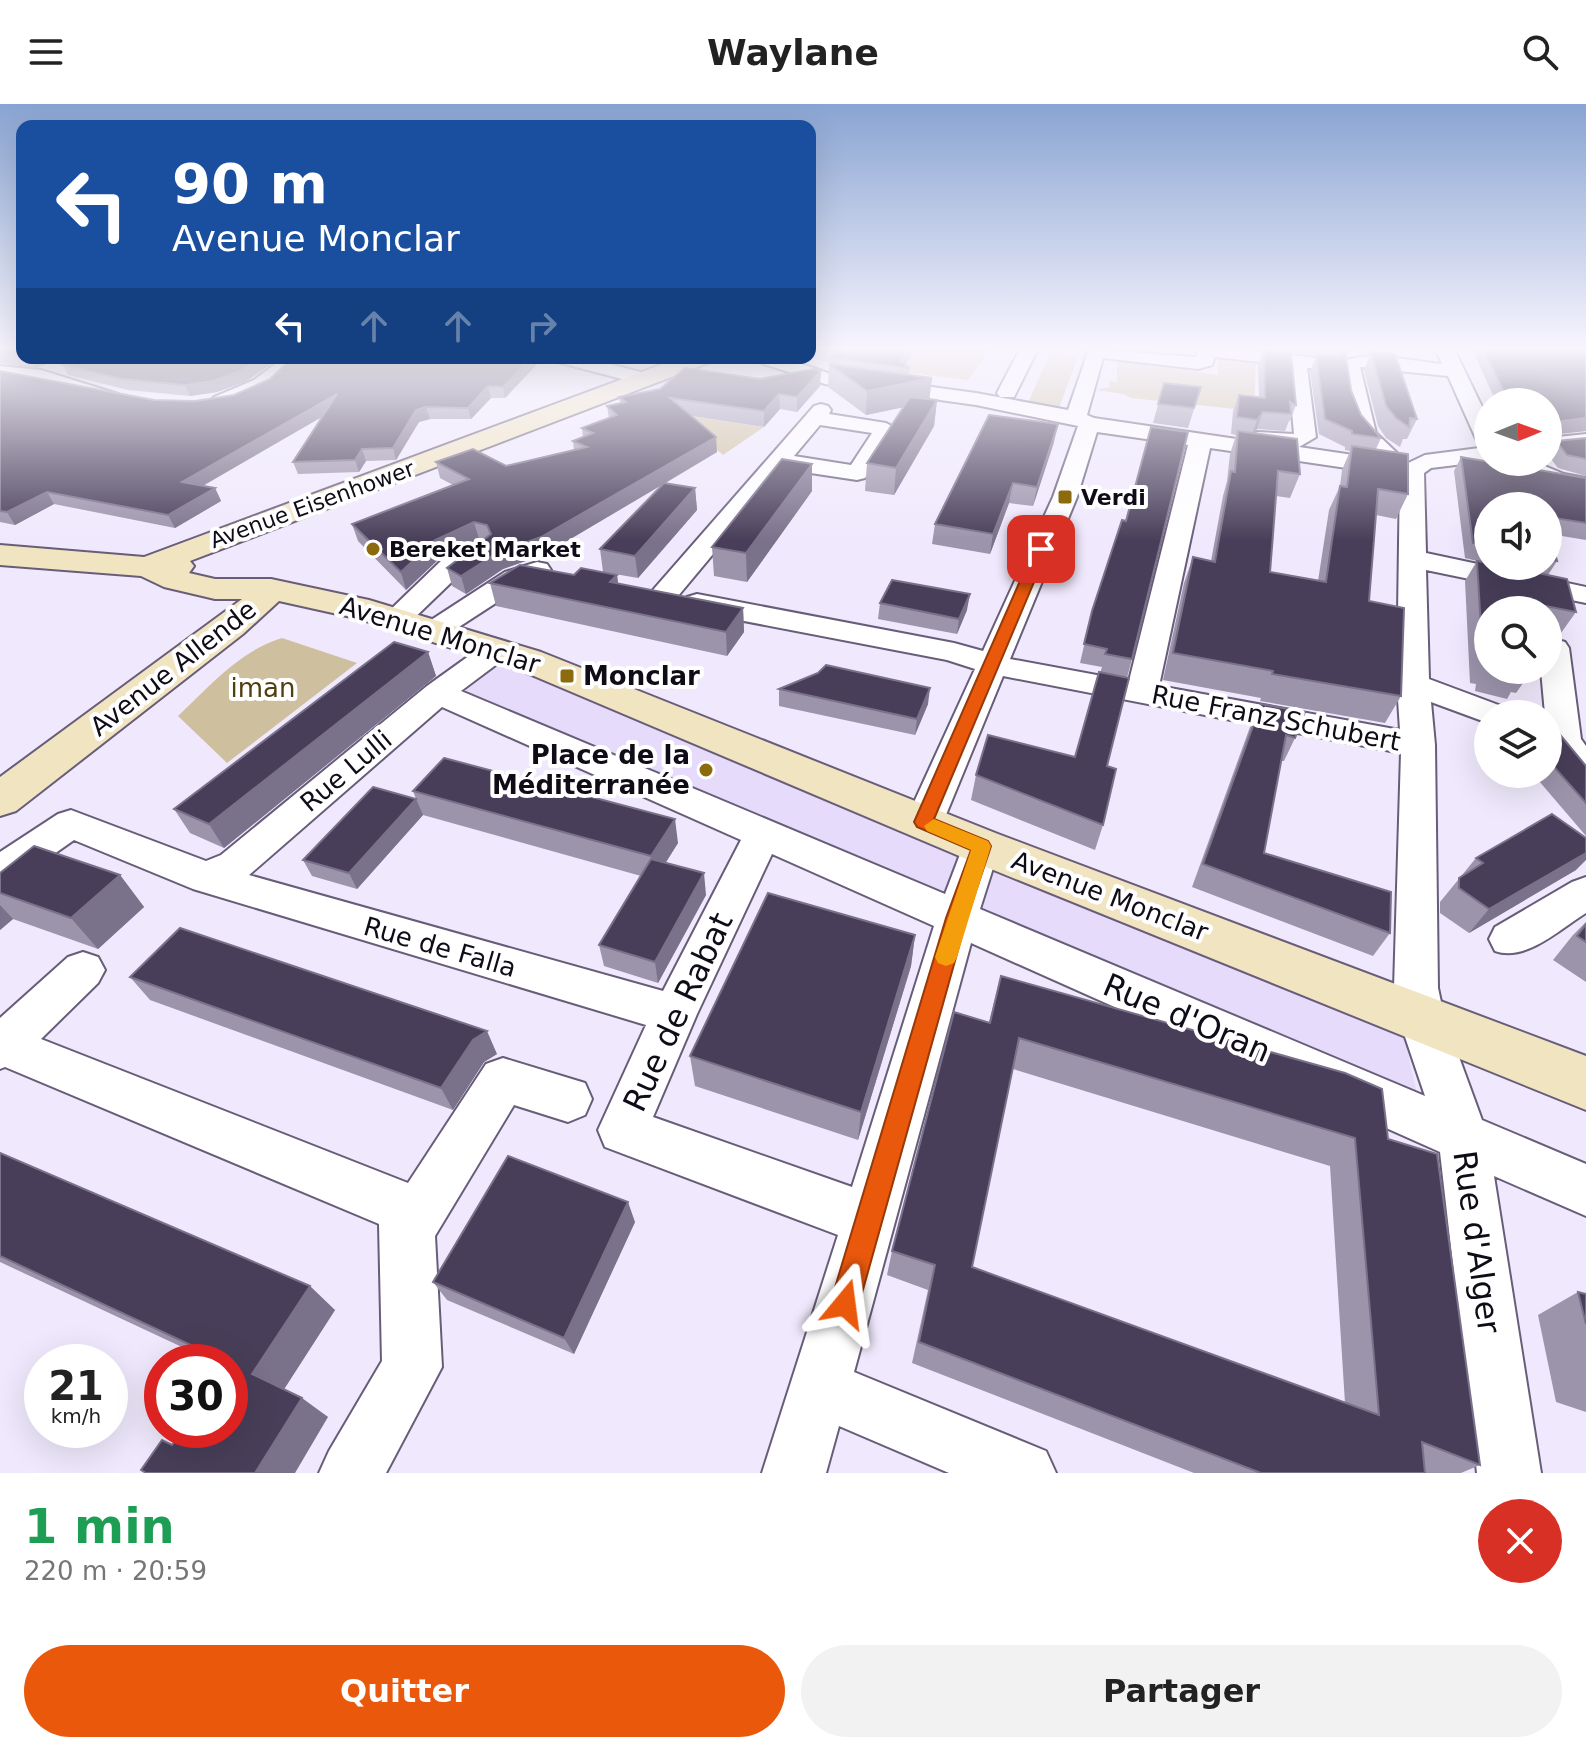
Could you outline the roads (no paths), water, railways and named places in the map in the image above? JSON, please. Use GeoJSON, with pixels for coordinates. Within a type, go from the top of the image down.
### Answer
{"type":"FeatureCollection","features":[{"type":"Feature","properties":{"kind":"street","name":"Avenue Eisenhower"},"geometry":{"type":"LineString","coordinates":[[148,567],[554,413]]}},
{"type":"Feature","properties":{"kind":"street"},"geometry":{"type":"LineString","coordinates":[[1040,413],[1200,441],[1413,468],[1474,457]]}},
{"type":"Feature","properties":{"kind":"street"},"geometry":{"type":"LineString","coordinates":[[924,822],[1065,497],[1084,413]]}},
{"type":"Feature","properties":{"kind":"street"},"geometry":{"type":"LineString","coordinates":[[1122,428],[1125,423],[1140,421],[1298,441],[1305,437],[1302,413]]}},
{"type":"Feature","properties":{"kind":"street"},"geometry":{"type":"LineString","coordinates":[[1361,413],[1366,435],[1387,454],[1413,468]]}},
{"type":"Feature","properties":{"kind":"street"},"geometry":{"type":"LineString","coordinates":[[663,596],[818,414],[886,429],[857,473],[779,461]]}},
{"type":"Feature","properties":{"kind":"street"},"geometry":{"type":"LineString","coordinates":[[1142,693],[1200,441]]}},
{"type":"Feature","properties":{"kind":"street"},"geometry":{"type":"LineString","coordinates":[[1562,444],[1586,441]]}},
{"type":"Feature","properties":{"kind":"street","name":"Rue d'Alger"},"geometry":{"type":"LineString","coordinates":[[1413,468],[1413,684],[1418,745],[1416,988],[1421,1016],[1463,1135],[1518,1469]]}},
{"type":"Feature","properties":{"kind":"street"},"geometry":{"type":"LineString","coordinates":[[1548,476],[1586,485]]}},
{"type":"Feature","properties":{"kind":"street"},"geometry":{"type":"LineString","coordinates":[[227,570],[222,551],[229,541],[250,526]]}},
{"type":"Feature","properties":{"kind":"street"},"geometry":{"type":"LineString","coordinates":[[397,619],[452,566],[480,550]]}},
{"type":"Feature","properties":{"kind":"street","name":"Avenue Monclar"},"geometry":{"type":"LineString","coordinates":[[0,555],[227,570],[271,589]]}},
{"type":"Feature","properties":{"kind":"street"},"geometry":{"type":"LineString","coordinates":[[1414,559],[1586,595]]}},
{"type":"Feature","properties":{"kind":"street","name":"Avenue Monclar"},"geometry":{"type":"LineString","coordinates":[[148,567],[176,580],[215,589],[271,589],[397,619],[498,649],[981,846],[1586,1083]]}},
{"type":"Feature","properties":{"kind":"street"},"geometry":{"type":"LineString","coordinates":[[435,630],[515,578],[538,570],[562,576]]}},
{"type":"Feature","properties":{"kind":"street","name":"Avenue Allende"},"geometry":{"type":"LineString","coordinates":[[0,779],[209,622],[243,599],[271,589]]}},
{"type":"Feature","properties":{"kind":"street","name":"Avenue Allende"},"geometry":{"type":"LineString","coordinates":[[0,800],[230,626],[271,589]]}},
{"type":"Feature","properties":{"kind":"street","name":"Rue Franz Schubert"},"geometry":{"type":"LineString","coordinates":[[630,590],[954,652],[993,665],[1418,745]]}},
{"type":"Feature","properties":{"kind":"street","name":"Rue Lulli"},"geometry":{"type":"LineString","coordinates":[[199,874],[235,865],[438,693],[498,649]]}},
{"type":"Feature","properties":{"kind":"street"},"geometry":{"type":"LineString","coordinates":[[1413,684],[1474,707]]}},
{"type":"Feature","properties":{"kind":"street"},"geometry":{"type":"LineString","coordinates":[[1559,684],[1566,742],[1586,770]]}},
{"type":"Feature","properties":{"kind":"street","name":"Rue d'Oran"},"geometry":{"type":"LineString","coordinates":[[438,693],[1586,1190]]}},
{"type":"Feature","properties":{"kind":"street","name":"Rue de Falla"},"geometry":{"type":"LineString","coordinates":[[0,871],[71,824],[199,874],[674,1014]]}},
{"type":"Feature","properties":{"kind":"street","name":"Rue de Rabat"},"geometry":{"type":"LineString","coordinates":[[764,832],[674,1014],[623,1130],[869,1220]]}},
{"type":"Feature","properties":{"kind":"street"},"geometry":{"type":"LineString","coordinates":[[794,1473],[957,918],[981,846]]}},
{"type":"Feature","properties":{"kind":"street"},"geometry":{"type":"LineString","coordinates":[[1510,939],[1578,908]]}},
{"type":"Feature","properties":{"kind":"street"},"geometry":{"type":"LineString","coordinates":[[83,970],[2,1046],[400,1206],[408,1230],[412,1367],[351,1473]]}},
{"type":"Feature","properties":{"kind":"street"},"geometry":{"type":"LineString","coordinates":[[408,1230],[503,1080],[568,1099]]}},
{"type":"Feature","properties":{"kind":"street"},"geometry":{"type":"LineString","coordinates":[[820,1388],[1024,1473]]}},
{"type":"Feature","properties":{"kind":"place","name":"Verdi"},"geometry":{"type":"Point","coordinates":[1065,497]}},
{"type":"Feature","properties":{"kind":"place","name":"Bereket Market"},"geometry":{"type":"Point","coordinates":[373,549]}},
{"type":"Feature","properties":{"kind":"place","name":"Monclar"},"geometry":{"type":"Point","coordinates":[567,676]}},
{"type":"Feature","properties":{"kind":"place","name":"Place de la Méditerranée"},"geometry":{"type":"Point","coordinates":[706,770]}},
{"type":"Feature","properties":{"kind":"park label","name":"iman"},"geometry":{"type":"Point","coordinates":[263,688]}}]}
